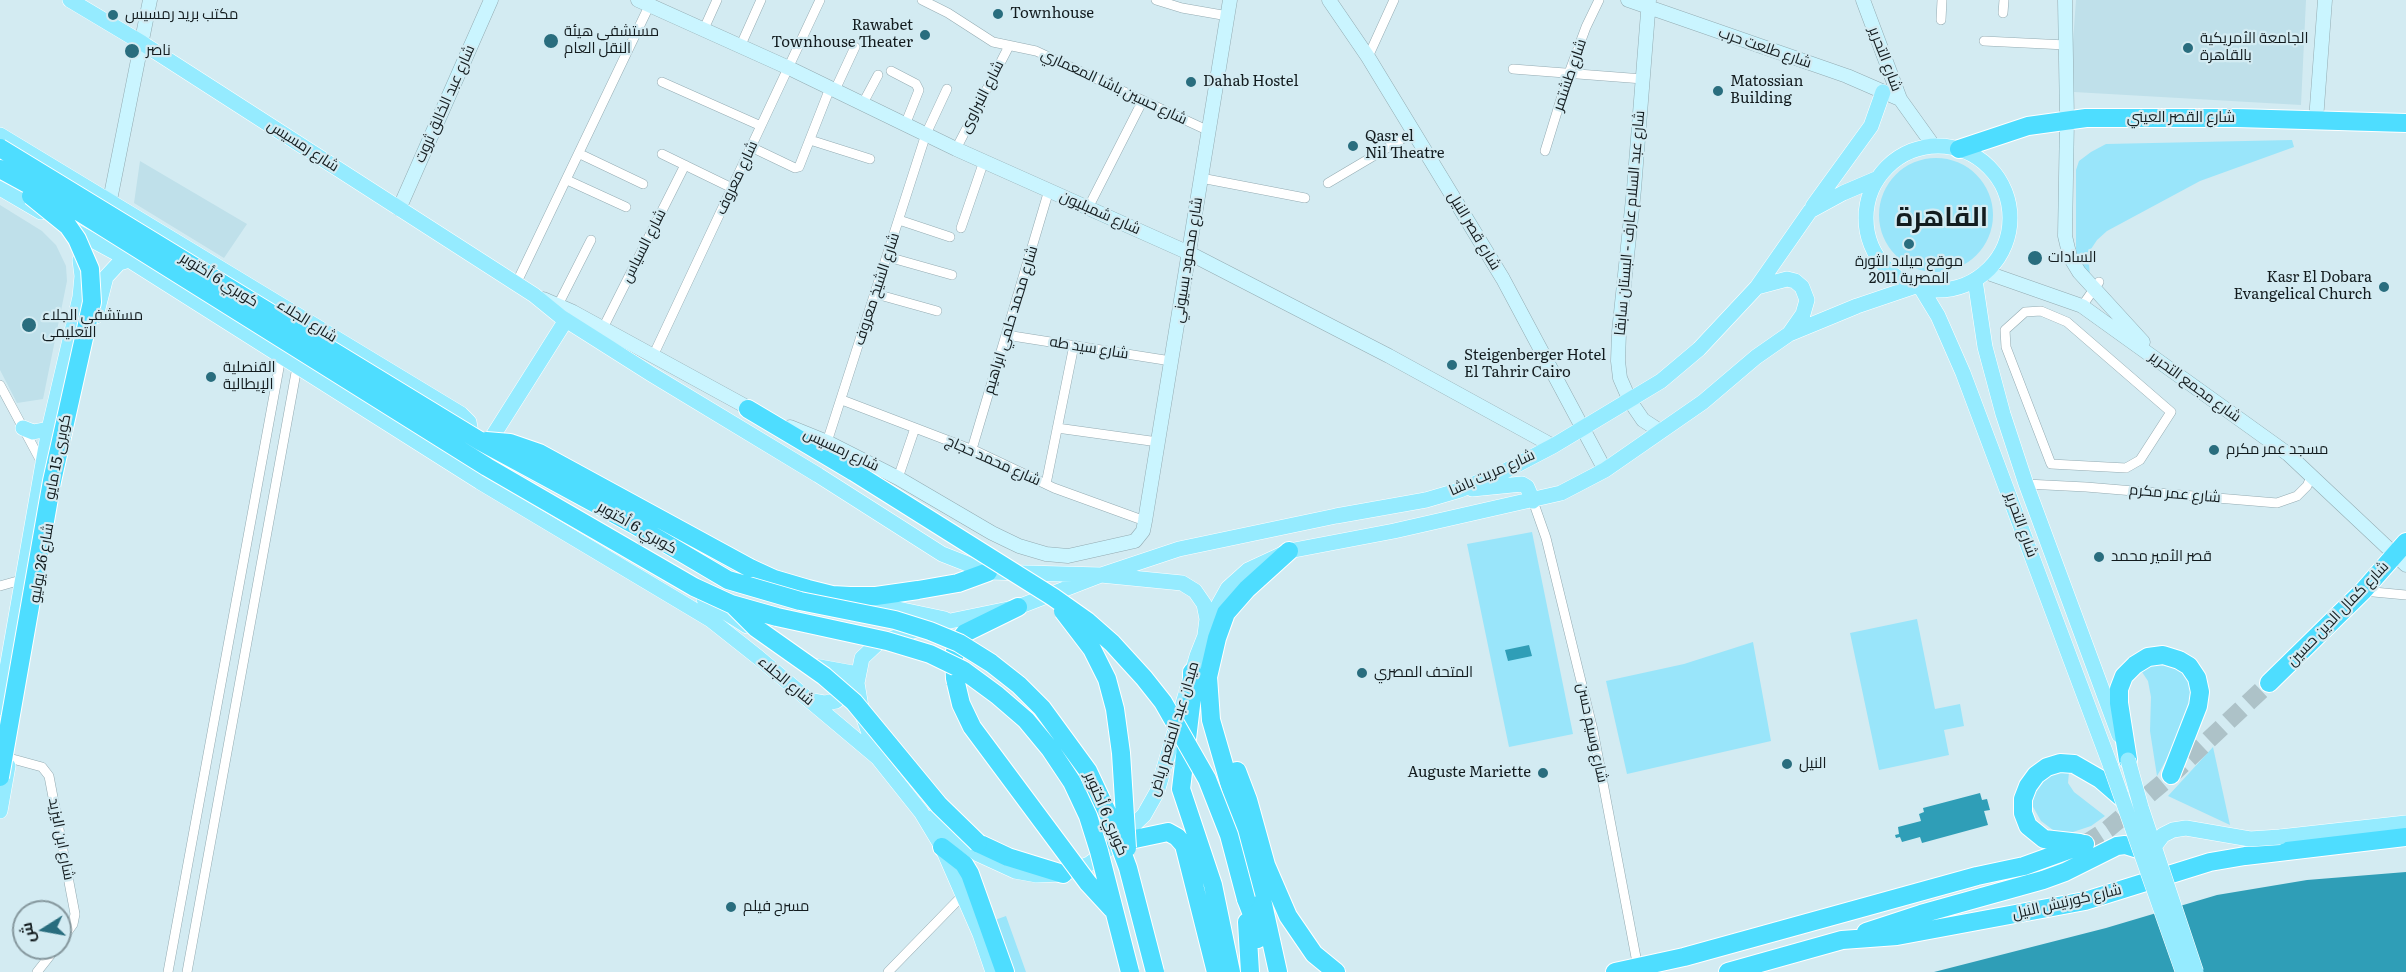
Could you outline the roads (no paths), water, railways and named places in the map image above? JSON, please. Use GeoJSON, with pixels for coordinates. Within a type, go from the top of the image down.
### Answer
{"type":"FeatureCollection","features":[{"type":"Feature","properties":{"kind":"highway","name":"شارع القصر العيني"},"geometry":{"type":"LineString","coordinates":[[1959,149],[2028,126],[2067,119],[2237,118],[2406,123]]}},
{"type":"Feature","properties":{"kind":"highway","name":"كوبري 6 أكتوبر"},"geometry":{"type":"LineString","coordinates":[[0,148],[480,441],[633,524],[728,580],[800,601],[896,620],[959,642],[983,658],[1026,692],[1042,708],[1088,771],[1109,816],[1128,868],[1155,972]]}},
{"type":"Feature","properties":{"kind":"highway","name":"كوبري 6 أكتوبر"},"geometry":{"type":"LineString","coordinates":[[0,169],[81,213],[477,462],[694,587],[731,604],[777,617],[887,640],[930,654],[963,670],[1026,720],[1050,749],[1072,782],[1088,816],[1099,851],[1130,972]]}},
{"type":"Feature","properties":{"kind":"highway","name":"كوبرى 15 مايو"},"geometry":{"type":"LineString","coordinates":[[0,174],[68,226],[84,253],[92,286],[88,319],[52,482],[0,777]]}},
{"type":"Feature","properties":{"kind":"highway"},"geometry":{"type":"LineString","coordinates":[[748,409],[854,472],[1053,597],[1087,621],[1112,643],[1163,702],[1195,755],[1220,808],[1246,900],[1253,916],[1267,972]]}},
{"type":"Feature","properties":{"kind":"highway"},"geometry":{"type":"LineString","coordinates":[[480,441],[510,442],[539,453],[750,568],[785,582],[832,595],[890,594],[958,583],[988,572]]}},
{"type":"Feature","properties":{"kind":"highway"},"geometry":{"type":"LineString","coordinates":[[1278,972],[1259,886],[1211,720],[1208,677],[1217,638],[1226,613],[1247,589],[1289,551]]}},
{"type":"Feature","properties":{"kind":"highway","name":"شارع كمال الدين حسين"},"geometry":{"type":"LineString","coordinates":[[2269,683],[2402,554]]}},
{"type":"Feature","properties":{"kind":"highway"},"geometry":{"type":"LineString","coordinates":[[1053,597],[1092,649],[1107,678],[1115,709],[1121,753],[1128,868]]}},
{"type":"Feature","properties":{"kind":"highway"},"geometry":{"type":"LineString","coordinates":[[731,604],[756,628],[824,676],[854,702],[939,805],[978,843],[1008,857],[1063,874]]}},
{"type":"Feature","properties":{"kind":"highway"},"geometry":{"type":"LineString","coordinates":[[1018,607],[965,633],[958,642],[954,655],[956,683],[961,704],[972,727],[1088,884],[1114,911]]}},
{"type":"Feature","properties":{"kind":"highway"},"geometry":{"type":"LineString","coordinates":[[2128,760],[2119,703],[2119,689],[2124,676],[2148,657],[2163,655],[2179,660],[2190,666],[2197,678],[2200,692],[2194,717],[2171,775]]}},
{"type":"Feature","properties":{"kind":"highway"},"geometry":{"type":"LineString","coordinates":[[1212,663],[1220,720],[1248,800],[1272,880],[1300,936],[1314,954],[1336,972]]}},
{"type":"Feature","properties":{"kind":"highway"},"geometry":{"type":"LineString","coordinates":[[1192,672],[1192,697],[1181,789],[1213,885],[1231,972]]}},
{"type":"Feature","properties":{"kind":"highway"},"geometry":{"type":"LineString","coordinates":[[1615,972],[1809,923],[1977,876],[2024,866],[2085,844],[2044,839],[2028,826],[2023,813],[2023,799],[2036,775],[2047,767],[2060,763],[2074,764],[2100,779],[2122,798]]}},
{"type":"Feature","properties":{"kind":"highway"},"geometry":{"type":"LineString","coordinates":[[1116,843],[1168,832],[1184,845],[1216,972]]}},
{"type":"Feature","properties":{"kind":"highway","name":"شارع كورنيش النيل"},"geometry":{"type":"LineString","coordinates":[[1728,972],[1842,940],[1897,936],[2063,905],[2104,895],[2210,862],[2406,837]]}},
{"type":"Feature","properties":{"kind":"highway"},"geometry":{"type":"LineString","coordinates":[[1842,940],[1921,914],[2054,876],[2117,846],[2147,848]]}},
{"type":"Feature","properties":{"kind":"highway"},"geometry":{"type":"LineString","coordinates":[[942,847],[964,864],[1005,972]]}},
{"type":"Feature","properties":{"kind":"highway"},"geometry":{"type":"LineString","coordinates":[[1246,900],[1250,972]]}},
{"type":"Feature","properties":{"kind":"highway"},"geometry":{"type":"LineString","coordinates":[[1809,923],[1816,947]]}},
{"type":"Feature","properties":{"kind":"main road","name":"شارع رمسيس"},"geometry":{"type":"LineString","coordinates":[[70,0],[142,43],[534,295],[566,321],[818,475],[942,555],[988,572],[1101,575],[1182,583],[1195,591],[1204,604],[1207,619],[1205,635]]}},
{"type":"Feature","properties":{"kind":"main road"},"geometry":{"type":"LineString","coordinates":[[1810,211],[1870,126],[1883,92]]}},
{"type":"Feature","properties":{"kind":"main road","name":"شارع الجلاء"},"geometry":{"type":"LineString","coordinates":[[0,135],[466,417],[469,422],[480,482]]}},
{"type":"Feature","properties":{"kind":"main road"},"geometry":{"type":"LineString","coordinates":[[1933,146],[1959,149],[1979,158],[1995,173],[2005,192],[2010,214],[2007,236],[1999,256],[1980,276],[1958,287],[1940,290],[1918,287],[1898,278],[1884,266],[1874,250],[1867,233],[1866,214],[1869,196],[1876,179],[1901,155],[1916,148],[1933,146]]}},
{"type":"Feature","properties":{"kind":"main road","name":"شارع مريت باشا"},"geometry":{"type":"LineString","coordinates":[[858,674],[862,658],[878,643],[951,621],[1018,607],[1101,575],[1179,549],[1336,516],[1426,500],[1461,490],[1507,470],[1630,401],[1661,381],[1691,356],[1757,287],[1810,211],[1876,179]]}},
{"type":"Feature","properties":{"kind":"main road","name":"شارع الجلاء"},"geometry":{"type":"LineString","coordinates":[[0,188],[59,223],[129,260],[480,482],[711,620],[878,758],[921,813],[942,847],[993,972]]}},
{"type":"Feature","properties":{"kind":"main road","name":"شارع 26 يوليو"},"geometry":{"type":"LineString","coordinates":[[0,708],[4,654],[21,580],[49,429],[80,297],[82,276],[80,258],[72,241],[59,223]]}},
{"type":"Feature","properties":{"kind":"main road","name":"شارع 26 يوليو"},"geometry":{"type":"LineString","coordinates":[[0,811],[55,490],[106,277],[119,263],[129,260]]}},
{"type":"Feature","properties":{"kind":"main road","name":"شارع التحرير"},"geometry":{"type":"LineString","coordinates":[[1980,276],[1979,314],[1993,381],[2026,484],[2128,760],[2147,848]]}},
{"type":"Feature","properties":{"kind":"main road"},"geometry":{"type":"LineString","coordinates":[[1757,287],[1787,279],[1795,281],[1802,287],[1806,300],[1803,314],[1789,334]]}},
{"type":"Feature","properties":{"kind":"main road","name":"شارع مريت باشا"},"geometry":{"type":"LineString","coordinates":[[1205,635],[1220,599],[1237,578],[1262,562],[1289,551],[1562,493],[1605,470],[1703,402],[1756,357],[1789,334],[1857,306],[1918,287]]}},
{"type":"Feature","properties":{"kind":"main road","name":"شارع التحرير"},"geometry":{"type":"LineString","coordinates":[[1918,287],[1938,316],[1964,373],[2122,798],[2147,848]]}},
{"type":"Feature","properties":{"kind":"main road","name":"شارع الجلاء"},"geometry":{"type":"LineString","coordinates":[[566,321],[485,447],[484,461],[493,475],[644,563],[796,658],[821,669],[858,674]]}},
{"type":"Feature","properties":{"kind":"main road"},"geometry":{"type":"LineString","coordinates":[[23,428],[33,432],[49,429]]}},
{"type":"Feature","properties":{"kind":"main road"},"geometry":{"type":"LineString","coordinates":[[45,449],[48,455],[54,458],[64,455]]}},
{"type":"Feature","properties":{"kind":"main road"},"geometry":{"type":"LineString","coordinates":[[1461,490],[1522,484],[1527,487],[1533,501]]}},
{"type":"Feature","properties":{"kind":"main road"},"geometry":{"type":"LineString","coordinates":[[832,595],[951,621]]}},
{"type":"Feature","properties":{"kind":"main road","name":"ميدان عبد المنعم رياض"},"geometry":{"type":"LineString","coordinates":[[921,813],[978,854],[1015,871],[1037,875],[1063,874],[1089,864],[1116,843],[1144,815],[1157,792],[1205,635]]}},
{"type":"Feature","properties":{"kind":"main road"},"geometry":{"type":"LineString","coordinates":[[808,700],[830,703],[842,698],[846,693],[845,684],[835,671]]}},
{"type":"Feature","properties":{"kind":"main road"},"geometry":{"type":"LineString","coordinates":[[858,674],[858,697],[878,758]]}},
{"type":"Feature","properties":{"kind":"main road"},"geometry":{"type":"LineString","coordinates":[[2147,848],[2163,835],[2173,830],[2186,828],[2250,839],[2406,823]]}},
{"type":"Feature","properties":{"kind":"main road"},"geometry":{"type":"LineString","coordinates":[[2147,848],[2183,972]]}},
{"type":"Feature","properties":{"kind":"main road"},"geometry":{"type":"LineString","coordinates":[[2147,848],[2196,972]]}},
{"type":"Feature","properties":{"kind":"street"},"geometry":{"type":"LineString","coordinates":[[110,200],[150,0]]}},
{"type":"Feature","properties":{"kind":"street","name":"شارع عبد الخالق ثروت"},"geometry":{"type":"LineString","coordinates":[[399,209],[490,0]]}},
{"type":"Feature","properties":{"kind":"street"},"geometry":{"type":"LineString","coordinates":[[703,31],[717,0]]}},
{"type":"Feature","properties":{"kind":"street"},"geometry":{"type":"LineString","coordinates":[[740,46],[761,0]]}},
{"type":"Feature","properties":{"kind":"street","name":"شارع معروف"},"geometry":{"type":"LineString","coordinates":[[653,356],[820,0]]}},
{"type":"Feature","properties":{"kind":"street","name":"شارع حسين باشا المعماري"},"geometry":{"type":"LineString","coordinates":[[922,0],[948,13],[993,42],[1036,51],[1209,131]]}},
{"type":"Feature","properties":{"kind":"street"},"geometry":{"type":"LineString","coordinates":[[1156,0],[1182,8],[1228,16]]}},
{"type":"Feature","properties":{"kind":"street","name":"شارع محمود بسيوني"},"geometry":{"type":"LineString","coordinates":[[1145,521],[1230,0]]}},
{"type":"Feature","properties":{"kind":"street","name":"شارع قصر النيل"},"geometry":{"type":"LineString","coordinates":[[1329,0],[1368,57],[1503,279],[1605,470]]}},
{"type":"Feature","properties":{"kind":"street"},"geometry":{"type":"LineString","coordinates":[[1368,57],[1394,0]]}},
{"type":"Feature","properties":{"kind":"street","name":"شارع طشتمر"},"geometry":{"type":"LineString","coordinates":[[1545,151],[1569,73],[1599,0]]}},
{"type":"Feature","properties":{"kind":"street","name":"شارع طلعت حرب"},"geometry":{"type":"LineString","coordinates":[[1628,0],[1649,3],[1847,76],[1900,99]]}},
{"type":"Feature","properties":{"kind":"street","name":"شارع التحرير"},"geometry":{"type":"LineString","coordinates":[[1863,0],[1900,99],[1933,146]]}},
{"type":"Feature","properties":{"kind":"street"},"geometry":{"type":"LineString","coordinates":[[1941,20],[1942,0]]}},
{"type":"Feature","properties":{"kind":"street"},"geometry":{"type":"LineString","coordinates":[[2003,13],[2004,0]]}},
{"type":"Feature","properties":{"kind":"street"},"geometry":{"type":"LineString","coordinates":[[2065,0],[2067,119],[2065,237],[2070,257],[2163,364]]}},
{"type":"Feature","properties":{"kind":"street"},"geometry":{"type":"LineString","coordinates":[[2316,120],[2325,0]]}},
{"type":"Feature","properties":{"kind":"street"},"geometry":{"type":"LineString","coordinates":[[516,284],[580,154],[647,2]]}},
{"type":"Feature","properties":{"kind":"street","name":"شارع شمبليون"},"geometry":{"type":"LineString","coordinates":[[647,2],[703,31],[789,68],[956,149],[1189,253],[1389,356],[1552,446]]}},
{"type":"Feature","properties":{"kind":"street","name":"شارع عبد السلام عارف - البستان سابقا"},"geometry":{"type":"LineString","coordinates":[[1649,3],[1634,189],[1619,333],[1620,378],[1630,401],[1643,420],[1660,431]]}},
{"type":"Feature","properties":{"kind":"street"},"geometry":{"type":"LineString","coordinates":[[1984,41],[2066,45]]}},
{"type":"Feature","properties":{"kind":"street","name":"شارع النبراوى"},"geometry":{"type":"LineString","coordinates":[[956,149],[1009,46]]}},
{"type":"Feature","properties":{"kind":"street"},"geometry":{"type":"LineString","coordinates":[[751,147],[797,168],[832,89],[855,47]]}},
{"type":"Feature","properties":{"kind":"street"},"geometry":{"type":"LineString","coordinates":[[1513,69],[1643,79]]}},
{"type":"Feature","properties":{"kind":"street"},"geometry":{"type":"LineString","coordinates":[[891,71],[916,84],[919,90],[905,124]]}},
{"type":"Feature","properties":{"kind":"street"},"geometry":{"type":"LineString","coordinates":[[862,104],[878,75]]}},
{"type":"Feature","properties":{"kind":"street"},"geometry":{"type":"LineString","coordinates":[[662,82],[761,126]]}},
{"type":"Feature","properties":{"kind":"street","name":"شارع الشيخ معروف"},"geometry":{"type":"LineString","coordinates":[[827,442],[926,134],[947,88]]}},
{"type":"Feature","properties":{"kind":"street"},"geometry":{"type":"LineString","coordinates":[[1088,208],[1142,102]]}},
{"type":"Feature","properties":{"kind":"street"},"geometry":{"type":"LineString","coordinates":[[1328,183],[1414,132]]}},
{"type":"Feature","properties":{"kind":"street"},"geometry":{"type":"LineString","coordinates":[[810,140],[870,159]]}},
{"type":"Feature","properties":{"kind":"street"},"geometry":{"type":"LineString","coordinates":[[580,154],[644,184]]}},
{"type":"Feature","properties":{"kind":"street"},"geometry":{"type":"LineString","coordinates":[[662,154],[732,188]]}},
{"type":"Feature","properties":{"kind":"street"},"geometry":{"type":"LineString","coordinates":[[961,228],[984,161]]}},
{"type":"Feature","properties":{"kind":"street","name":"شارع السياس"},"geometry":{"type":"LineString","coordinates":[[603,328],[684,165]]}},
{"type":"Feature","properties":{"kind":"street"},"geometry":{"type":"LineString","coordinates":[[1201,178],[1305,198]]}},
{"type":"Feature","properties":{"kind":"street"},"geometry":{"type":"LineString","coordinates":[[567,180],[626,207]]}},
{"type":"Feature","properties":{"kind":"street","name":"شارع محمد حلمي ابراهيم"},"geometry":{"type":"LineString","coordinates":[[972,449],[1049,190]]}},
{"type":"Feature","properties":{"kind":"street"},"geometry":{"type":"LineString","coordinates":[[899,220],[950,237]]}},
{"type":"Feature","properties":{"kind":"street"},"geometry":{"type":"LineString","coordinates":[[558,305],[591,240]]}},
{"type":"Feature","properties":{"kind":"street"},"geometry":{"type":"LineString","coordinates":[[888,257],[952,275]]}},
{"type":"Feature","properties":{"kind":"street","name":"شارع مجمع التحرير"},"geometry":{"type":"LineString","coordinates":[[1980,276],[2082,306],[2288,454],[2402,554]]}},
{"type":"Feature","properties":{"kind":"street"},"geometry":{"type":"LineString","coordinates":[[2082,306],[2097,286]]}},
{"type":"Feature","properties":{"kind":"street"},"geometry":{"type":"LineString","coordinates":[[876,294],[937,311]]}},
{"type":"Feature","properties":{"kind":"street","name":"شارع رمسيس"},"geometry":{"type":"LineString","coordinates":[[534,295],[603,328],[748,409],[827,442],[898,478],[1019,546],[1046,554],[1068,556],[1135,541],[1143,531],[1145,521]]}},
{"type":"Feature","properties":{"kind":"street"},"geometry":{"type":"LineString","coordinates":[[2041,310],[2067,322],[2171,412],[2140,460],[2126,468],[2098,466],[2051,464],[2006,347],[2006,330],[2025,312],[2041,310]]}},
{"type":"Feature","properties":{"kind":"street","name":"شارع سيد طه"},"geometry":{"type":"LineString","coordinates":[[1006,334],[1171,361]]}},
{"type":"Feature","properties":{"kind":"street"},"geometry":{"type":"LineString","coordinates":[[1046,484],[1074,345]]}},
{"type":"Feature","properties":{"kind":"street"},"geometry":{"type":"LineString","coordinates":[[168,972],[281,357]]}},
{"type":"Feature","properties":{"kind":"street"},"geometry":{"type":"LineString","coordinates":[[187,972],[297,367]]}},
{"type":"Feature","properties":{"kind":"street"},"geometry":{"type":"LineString","coordinates":[[0,385],[55,490]]}},
{"type":"Feature","properties":{"kind":"street","name":"شارع محمد حجاج"},"geometry":{"type":"LineString","coordinates":[[842,400],[972,449],[1046,484],[1145,521]]}},
{"type":"Feature","properties":{"kind":"street"},"geometry":{"type":"LineString","coordinates":[[898,478],[915,428]]}},
{"type":"Feature","properties":{"kind":"street"},"geometry":{"type":"LineString","coordinates":[[1057,428],[1158,442]]}},
{"type":"Feature","properties":{"kind":"street","name":"شارع عمر مكرم"},"geometry":{"type":"LineString","coordinates":[[2026,484],[2277,502],[2297,496],[2307,486],[2312,475]]}},
{"type":"Feature","properties":{"kind":"street","name":"شارع وسيم حسن"},"geometry":{"type":"LineString","coordinates":[[1533,501],[1546,538],[1593,730],[1638,968]]}},
{"type":"Feature","properties":{"kind":"street"},"geometry":{"type":"LineString","coordinates":[[0,586],[21,580]]}},
{"type":"Feature","properties":{"kind":"street"},"geometry":{"type":"LineString","coordinates":[[2363,591],[2406,595]]}},
{"type":"Feature","properties":{"kind":"street"},"geometry":{"type":"LineString","coordinates":[[221,683],[238,687]]}},
{"type":"Feature","properties":{"kind":"street","name":"شارع ابن اليزيد"},"geometry":{"type":"LineString","coordinates":[[9,758],[42,767],[49,776],[75,914],[72,925]]}},
{"type":"Feature","properties":{"kind":"street"},"geometry":{"type":"LineString","coordinates":[[888,972],[963,895]]}},
{"type":"Feature","properties":{"kind":"street"},"geometry":{"type":"LineString","coordinates":[[37,972],[46,960]]}},
{"type":"Feature","properties":{"kind":"tunnel"},"geometry":{"type":"LineString","coordinates":[[2085,844],[2108,829],[2166,780],[2269,683]]}},
{"type":"Feature","properties":{"kind":"place","name":"Townhouse"},"geometry":{"type":"Point","coordinates":[998,14]}},
{"type":"Feature","properties":{"kind":"place","name":"مكتب بريد رمسيس"},"geometry":{"type":"Point","coordinates":[113,15]}},
{"type":"Feature","properties":{"kind":"place","name":"Rawabet Townhouse Theater"},"geometry":{"type":"Point","coordinates":[925,35]}},
{"type":"Feature","properties":{"kind":"place","name":"مستشفى هيئة النقل العام"},"geometry":{"type":"Point","coordinates":[551,41]}},
{"type":"Feature","properties":{"kind":"place","name":"الجامعة الأمريكية بالقاهرة"},"geometry":{"type":"Point","coordinates":[2188,48]}},
{"type":"Feature","properties":{"kind":"place","name":"ناصر"},"geometry":{"type":"Point","coordinates":[132,51]}},
{"type":"Feature","properties":{"kind":"place","name":"Dahab Hostel"},"geometry":{"type":"Point","coordinates":[1191,82]}},
{"type":"Feature","properties":{"kind":"place","name":"Matossian Building"},"geometry":{"type":"Point","coordinates":[1718,91]}},
{"type":"Feature","properties":{"kind":"place","name":"Qasr el Nil Theatre"},"geometry":{"type":"Point","coordinates":[1353,146]}},
{"type":"Feature","properties":{"kind":"place","name":"موقع ميلاد الثورة المصرية 2011"},"geometry":{"type":"Point","coordinates":[1909,244]}},
{"type":"Feature","properties":{"kind":"place","name":"السادات"},"geometry":{"type":"Point","coordinates":[2035,258]}},
{"type":"Feature","properties":{"kind":"place","name":"Kasr El Dobara Evangelical Church"},"geometry":{"type":"Point","coordinates":[2384,287]}},
{"type":"Feature","properties":{"kind":"place","name":"مستشفى الجلاء التعليمى"},"geometry":{"type":"Point","coordinates":[29,325]}},
{"type":"Feature","properties":{"kind":"place","name":"Steigenberger Hotel El Tahrir Cairo"},"geometry":{"type":"Point","coordinates":[1452,365]}},
{"type":"Feature","properties":{"kind":"place","name":"القنصلية الإيطالية"},"geometry":{"type":"Point","coordinates":[211,377]}},
{"type":"Feature","properties":{"kind":"place","name":"مسجد عمر مكرم"},"geometry":{"type":"Point","coordinates":[2214,450]}},
{"type":"Feature","properties":{"kind":"place","name":"قصر الأمير محمد"},"geometry":{"type":"Point","coordinates":[2099,557]}},
{"type":"Feature","properties":{"kind":"place","name":"المتحف المصري"},"geometry":{"type":"Point","coordinates":[1362,673]}},
{"type":"Feature","properties":{"kind":"place","name":"النيل"},"geometry":{"type":"Point","coordinates":[1787,764]}},
{"type":"Feature","properties":{"kind":"place","name":"Auguste Mariette"},"geometry":{"type":"Point","coordinates":[1543,773]}},
{"type":"Feature","properties":{"kind":"place","name":"مسرح فيلم"},"geometry":{"type":"Point","coordinates":[731,907]}},
{"type":"Feature","properties":{"kind":"district","name":"القاهرة"},"geometry":{"type":"Point","coordinates":[1942,218]}}]}
